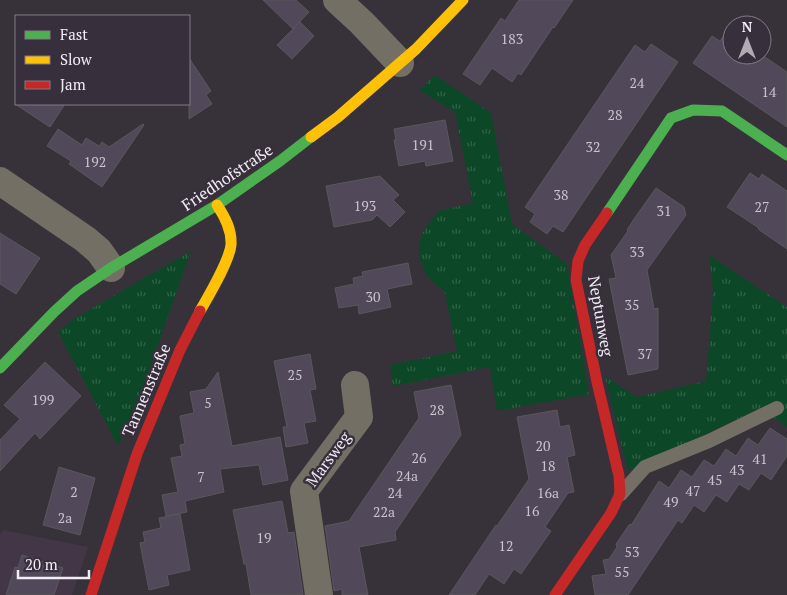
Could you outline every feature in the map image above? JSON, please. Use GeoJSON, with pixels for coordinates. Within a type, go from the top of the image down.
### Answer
{"type":"FeatureCollection","features":[{"type":"Feature","properties":{"kind":"street"},"geometry":{"type":"LineString","coordinates":[[337,0],[400,63]]}},
{"type":"Feature","properties":{"kind":"street","name":"Friedhofstraße"},"geometry":{"type":"LineString","coordinates":[[0,368],[77,291],[110,268],[217,205],[338,117],[400,63],[463,0]]}},
{"type":"Feature","properties":{"kind":"street","name":"Neptunweg"},"geometry":{"type":"LineString","coordinates":[[620,494],[619,476],[576,280],[578,261],[585,245],[671,118],[693,110],[722,111],[787,155]]}},
{"type":"Feature","properties":{"kind":"street"},"geometry":{"type":"LineString","coordinates":[[0,181],[99,250],[110,268]]}},
{"type":"Feature","properties":{"kind":"street","name":"Tannenstraße"},"geometry":{"type":"LineString","coordinates":[[91,595],[137,454],[180,350],[227,259],[231,244],[229,226],[217,205]]}},
{"type":"Feature","properties":{"kind":"street","name":"Marsweg"},"geometry":{"type":"LineString","coordinates":[[320,595],[304,491],[359,416],[355,385]]}},
{"type":"Feature","properties":{"kind":"street"},"geometry":{"type":"LineString","coordinates":[[555,595],[611,513],[620,494]]}},
{"type":"Feature","properties":{"kind":"lane"},"geometry":{"type":"LineString","coordinates":[[620,494],[645,467],[709,441],[777,408]]}},
{"type":"Feature","properties":{"kind":"shaded area"},"geometry":{"type":"Polygon","coordinates":[[[3,530],[88,547],[72,595],[0,595],[0,535],[3,530]]]}},
{"type":"Feature","properties":{"kind":"green space"},"geometry":{"type":"Polygon","coordinates":[[[435,75],[491,113],[512,224],[567,264],[589,394],[497,411],[490,367],[393,386],[390,365],[457,351],[444,290],[431,280],[423,268],[419,253],[422,234],[438,211],[473,203],[455,112],[419,90],[435,75]]]}},
{"type":"Feature","properties":{"kind":"green space"},"geometry":{"type":"Polygon","coordinates":[[[191,251],[146,379],[118,446],[58,332],[75,318],[191,251]]]}},
{"type":"Feature","properties":{"kind":"green space"},"geometry":{"type":"Polygon","coordinates":[[[709,255],[787,307],[787,427],[771,416],[765,406],[628,471],[605,376],[637,397],[706,381],[713,290],[709,255]]]}},
{"type":"Feature","properties":{"kind":"building"},"geometry":{"type":"Polygon","coordinates":[[[263,0],[296,0],[309,12],[293,29],[263,0]]]}},
{"type":"Feature","properties":{"kind":"building"},"geometry":{"type":"Polygon","coordinates":[[[519,0],[573,0],[521,75],[518,73],[512,82],[492,68],[480,85],[463,74],[501,18],[505,21],[519,0]]]}},
{"type":"Feature","properties":{"kind":"building"},"geometry":{"type":"Polygon","coordinates":[[[300,22],[314,36],[292,59],[277,45],[300,22]]]}},
{"type":"Feature","properties":{"kind":"building"},"geometry":{"type":"Polygon","coordinates":[[[712,36],[720,41],[722,38],[722,65],[772,65],[772,62],[787,72],[787,127],[693,63],[712,36]]]}},
{"type":"Feature","properties":{"kind":"building"},"geometry":{"type":"Polygon","coordinates":[[[651,44],[678,62],[563,232],[553,226],[547,234],[530,222],[535,214],[525,207],[635,45],[645,52],[651,44]]]}},
{"type":"Feature","properties":{"kind":"building"},"geometry":{"type":"Polygon","coordinates":[[[190,60],[211,91],[206,95],[212,104],[189,119],[190,60]]]}},
{"type":"Feature","properties":{"kind":"building"},"geometry":{"type":"Polygon","coordinates":[[[17,105],[64,105],[50,127],[17,105]]]}},
{"type":"Feature","properties":{"kind":"building"},"geometry":{"type":"Polygon","coordinates":[[[445,120],[453,161],[426,166],[425,161],[399,166],[394,129],[445,120]]]}},
{"type":"Feature","properties":{"kind":"building"},"geometry":{"type":"Polygon","coordinates":[[[143,124],[102,187],[69,164],[71,161],[47,146],[58,129],[82,145],[86,138],[99,146],[102,142],[109,147],[143,124]]]}},
{"type":"Feature","properties":{"kind":"building"},"geometry":{"type":"Polygon","coordinates":[[[750,173],[759,179],[762,174],[787,191],[787,249],[727,207],[750,173]]]}},
{"type":"Feature","properties":{"kind":"building"},"geometry":{"type":"Polygon","coordinates":[[[380,176],[399,195],[393,200],[405,212],[390,227],[377,215],[372,220],[334,227],[326,186],[380,176]]]}},
{"type":"Feature","properties":{"kind":"building"},"geometry":{"type":"Polygon","coordinates":[[[656,188],[684,207],[686,215],[647,270],[654,309],[658,308],[658,369],[628,375],[609,279],[616,278],[611,255],[656,188]]]}},
{"type":"Feature","properties":{"kind":"building"},"geometry":{"type":"Polygon","coordinates":[[[0,233],[40,258],[16,294],[0,284],[0,233]]]}},
{"type":"Feature","properties":{"kind":"building"},"geometry":{"type":"Polygon","coordinates":[[[408,263],[412,284],[387,289],[391,307],[359,314],[358,305],[339,308],[335,288],[354,284],[353,278],[363,276],[362,272],[408,263]]]}},
{"type":"Feature","properties":{"kind":"building"},"geometry":{"type":"Polygon","coordinates":[[[310,354],[316,389],[310,390],[316,421],[304,423],[308,443],[286,447],[283,427],[287,427],[274,361],[310,354]]]}},
{"type":"Feature","properties":{"kind":"building"},"geometry":{"type":"Polygon","coordinates":[[[45,362],[81,396],[40,439],[35,433],[0,471],[0,440],[20,419],[4,405],[45,362]]]}},
{"type":"Feature","properties":{"kind":"building"},"geometry":{"type":"Polygon","coordinates":[[[218,372],[232,446],[280,437],[288,480],[263,485],[259,465],[220,469],[224,492],[185,501],[187,512],[166,516],[162,495],[178,492],[171,458],[182,456],[180,445],[185,444],[180,416],[194,413],[190,392],[206,389],[218,372]]]}},
{"type":"Feature","properties":{"kind":"building"},"geometry":{"type":"Polygon","coordinates":[[[451,385],[461,435],[395,532],[396,540],[359,547],[368,595],[342,595],[342,589],[334,591],[325,526],[349,521],[419,418],[414,392],[451,385]]]}},
{"type":"Feature","properties":{"kind":"building"},"geometry":{"type":"Polygon","coordinates":[[[557,410],[560,427],[569,425],[575,455],[567,457],[574,492],[568,493],[545,527],[551,531],[521,574],[514,569],[504,584],[489,574],[475,595],[449,595],[529,479],[517,417],[557,410]]]}},
{"type":"Feature","properties":{"kind":"building"},"geometry":{"type":"Polygon","coordinates":[[[770,428],[787,439],[787,456],[771,480],[761,473],[749,490],[739,484],[727,502],[716,495],[704,512],[694,505],[682,523],[678,520],[628,595],[595,595],[592,576],[606,574],[603,560],[609,559],[617,547],[616,544],[629,525],[632,524],[659,481],[669,488],[681,470],[692,477],[704,460],[714,466],[726,449],[736,456],[748,438],[758,445],[770,428]]]}},
{"type":"Feature","properties":{"kind":"building"},"geometry":{"type":"Polygon","coordinates":[[[59,467],[95,478],[80,535],[43,525],[59,467]]]}},
{"type":"Feature","properties":{"kind":"building"},"geometry":{"type":"Polygon","coordinates":[[[282,501],[288,533],[294,532],[303,595],[251,595],[246,564],[244,564],[233,510],[282,501]]]}},
{"type":"Feature","properties":{"kind":"building"},"geometry":{"type":"Polygon","coordinates":[[[180,514],[190,570],[167,575],[169,585],[149,590],[140,543],[145,542],[143,532],[161,528],[159,518],[180,514]]]}},
{"type":"Feature","properties":{"kind":"building"},"geometry":{"type":"Polygon","coordinates":[[[22,555],[63,568],[54,595],[6,595],[15,567],[18,568],[22,555]]]}},
{"type":"Feature","properties":{"kind":"traffic: fast"},"geometry":{"type":"LineString","coordinates":[[607,213],[671,118],[693,110],[722,111],[787,155]]}},
{"type":"Feature","properties":{"kind":"traffic: fast"},"geometry":{"type":"LineString","coordinates":[[0,368],[77,291],[111,268],[217,205],[311,137]]}},
{"type":"Feature","properties":{"kind":"traffic: slow"},"geometry":{"type":"LineString","coordinates":[[311,137],[338,117],[416,49],[463,0]]}},
{"type":"Feature","properties":{"kind":"traffic: slow"},"geometry":{"type":"LineString","coordinates":[[200,311],[223,269],[231,245],[227,224],[217,205]]}},
{"type":"Feature","properties":{"kind":"traffic: jam"},"geometry":{"type":"LineString","coordinates":[[555,595],[611,513],[620,494],[619,476],[576,280],[578,261],[585,245],[607,213]]}},
{"type":"Feature","properties":{"kind":"traffic: jam"},"geometry":{"type":"LineString","coordinates":[[91,595],[137,454],[180,350],[200,311]]}}]}
